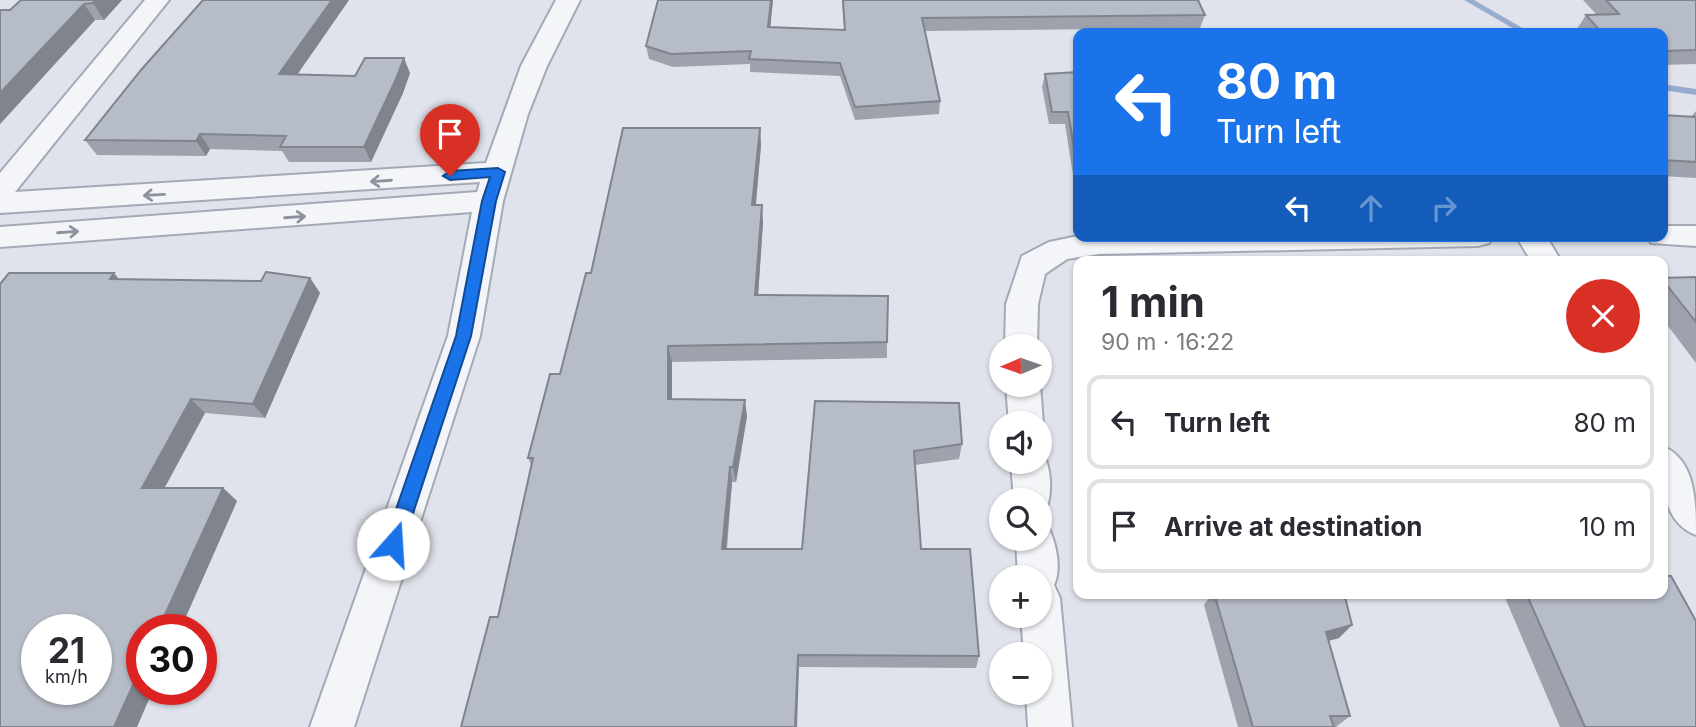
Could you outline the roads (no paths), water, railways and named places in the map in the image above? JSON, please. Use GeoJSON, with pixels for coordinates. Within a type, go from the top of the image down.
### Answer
{"type":"FeatureCollection","features":[{"type":"Feature","properties":{"kind":"street"},"geometry":{"type":"LineString","coordinates":[[0,192],[157,0]]}},
{"type":"Feature","properties":{"kind":"street"},"geometry":{"type":"LineString","coordinates":[[332,727],[464,336],[494,187],[515,114],[534,66],[568,0]]}},
{"type":"Feature","properties":{"kind":"street"},"geometry":{"type":"LineString","coordinates":[[0,203],[494,187]]}},
{"type":"Feature","properties":{"kind":"street"},"geometry":{"type":"LineString","coordinates":[[0,237],[494,187]]}},
{"type":"Feature","properties":{"kind":"street"},"geometry":{"type":"LineString","coordinates":[[1668,236],[1696,236]]}},
{"type":"Feature","properties":{"kind":"street"},"geometry":{"type":"LineString","coordinates":[[1020,334],[1023,288],[1033,264],[1060,250],[1099,243],[1153,242]]}},
{"type":"Feature","properties":{"kind":"street"},"geometry":{"type":"LineString","coordinates":[[1668,471],[1696,518]]}},
{"type":"Feature","properties":{"kind":"street"},"geometry":{"type":"LineString","coordinates":[[1042,628],[1050,727]]}},
{"type":"Feature","properties":{"kind":"waterway"},"geometry":{"type":"LineString","coordinates":[[1468,0],[1518,28]]}},
{"type":"Feature","properties":{"kind":"waterway"},"geometry":{"type":"LineString","coordinates":[[1668,88],[1696,92]]}}]}
